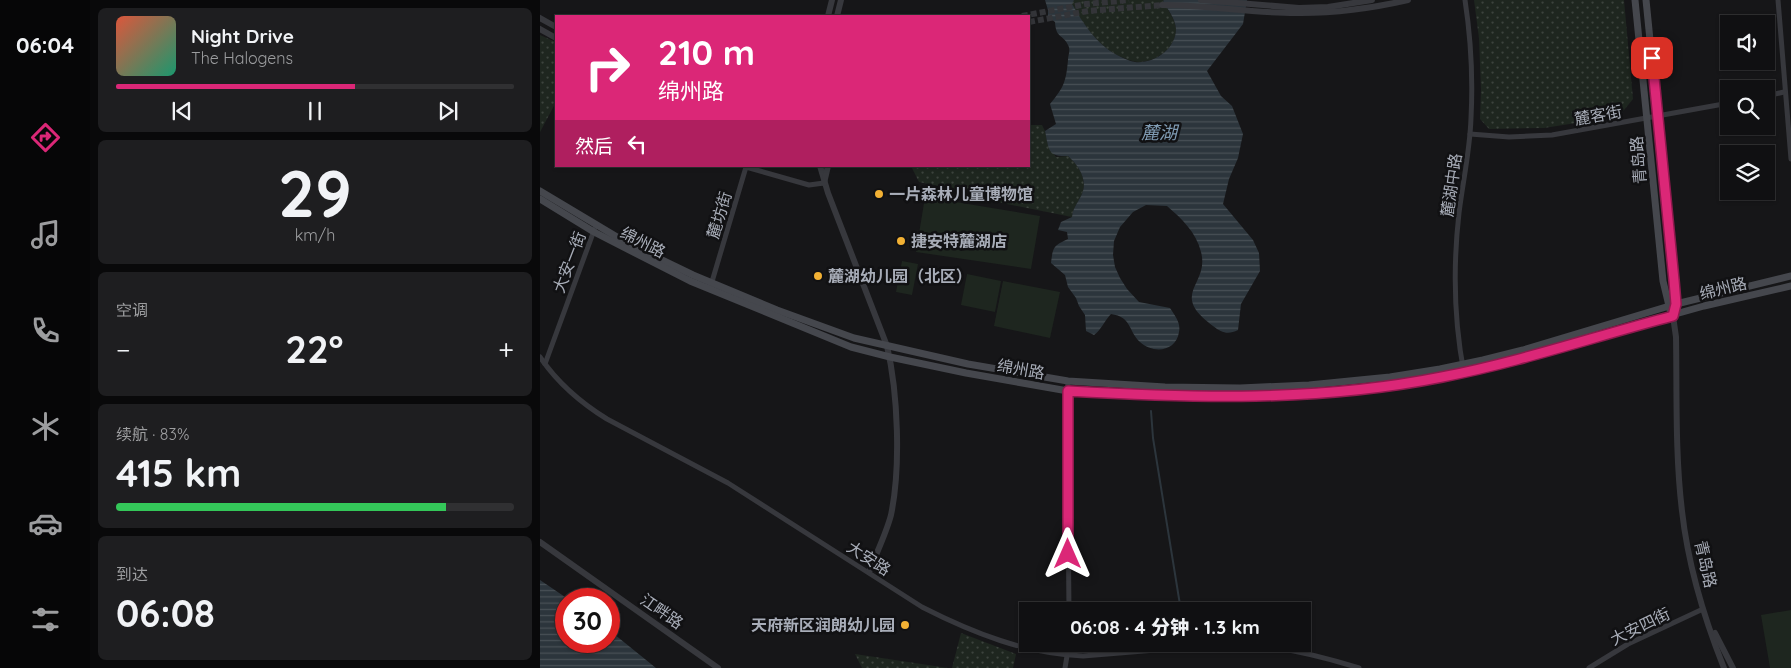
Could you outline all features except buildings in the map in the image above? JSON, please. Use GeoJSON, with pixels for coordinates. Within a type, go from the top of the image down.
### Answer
{"type":"FeatureCollection","features":[{"type":"Feature","properties":{"kind":"main road","name":"青岛路"},"geometry":{"type":"LineString","coordinates":[[1635,0],[1663,281],[1668,307],[1673,316]]}},
{"type":"Feature","properties":{"kind":"main road","name":"青岛路"},"geometry":{"type":"LineString","coordinates":[[1646,0],[1659,116],[1676,304],[1673,316]]}},
{"type":"Feature","properties":{"kind":"main road","name":"绵州路"},"geometry":{"type":"LineString","coordinates":[[540,191],[595,229],[777,310],[854,338],[968,364],[1068,381],[1165,387],[1240,388],[1309,385],[1464,369],[1676,304],[1791,276]]}},
{"type":"Feature","properties":{"kind":"main road","name":"绵州路"},"geometry":{"type":"LineString","coordinates":[[540,199],[709,290],[851,347],[966,373],[1068,391],[1165,396],[1240,397],[1311,394],[1390,386],[1673,316],[1704,306],[1791,286]]}},
{"type":"Feature","properties":{"kind":"street"},"geometry":{"type":"LineString","coordinates":[[828,15],[832,0]]}},
{"type":"Feature","properties":{"kind":"street"},"geometry":{"type":"LineString","coordinates":[[836,15],[841,0]]}},
{"type":"Feature","properties":{"kind":"street"},"geometry":{"type":"LineString","coordinates":[[1201,0],[1268,9],[1328,7],[1372,0]]}},
{"type":"Feature","properties":{"kind":"street"},"geometry":{"type":"LineString","coordinates":[[1162,5],[1329,12],[1408,0]]}},
{"type":"Feature","properties":{"kind":"street","name":"麓湖中路"},"geometry":{"type":"LineString","coordinates":[[1464,369],[1456,303],[1456,272],[1459,214],[1470,134],[1471,61],[1465,0]]}},
{"type":"Feature","properties":{"kind":"street"},"geometry":{"type":"LineString","coordinates":[[1778,0],[1784,92],[1791,159]]}},
{"type":"Feature","properties":{"kind":"street"},"geometry":{"type":"LineString","coordinates":[[540,18],[555,27]]}},
{"type":"Feature","properties":{"kind":"street"},"geometry":{"type":"LineString","coordinates":[[540,29],[555,37]]}},
{"type":"Feature","properties":{"kind":"street"},"geometry":{"type":"LineString","coordinates":[[1775,94],[1784,92]]}},
{"type":"Feature","properties":{"kind":"street","name":"麓客街"},"geometry":{"type":"LineString","coordinates":[[1470,134],[1532,137],[1571,132],[1720,105]]}},
{"type":"Feature","properties":{"kind":"street","name":"麓坊街"},"geometry":{"type":"LineString","coordinates":[[709,290],[746,167],[808,184],[818,185],[824,183]]}},
{"type":"Feature","properties":{"kind":"street"},"geometry":{"type":"LineString","coordinates":[[820,167],[824,183],[888,346],[892,371],[897,447],[895,485],[891,515],[869,572]]}},
{"type":"Feature","properties":{"kind":"street"},"geometry":{"type":"LineString","coordinates":[[824,183],[828,167]]}},
{"type":"Feature","properties":{"kind":"street","name":"大安一街"},"geometry":{"type":"LineString","coordinates":[[545,364],[595,229]]}},
{"type":"Feature","properties":{"kind":"street","name":"青岛路"},"geometry":{"type":"LineString","coordinates":[[1673,316],[1676,336],[1681,504],[1690,562],[1724,668]]}},
{"type":"Feature","properties":{"kind":"street","name":"大安路"},"geometry":{"type":"LineString","coordinates":[[540,357],[563,385],[600,415],[728,483],[922,607],[945,619],[985,636],[1042,652],[1068,656],[1132,652]]}},
{"type":"Feature","properties":{"kind":"street"},"geometry":{"type":"LineString","coordinates":[[1068,381],[1069,602]]}},
{"type":"Feature","properties":{"kind":"street","name":"江畔路"},"geometry":{"type":"LineString","coordinates":[[540,542],[718,668]]}},
{"type":"Feature","properties":{"kind":"street","name":"青岛路"},"geometry":{"type":"LineString","coordinates":[[1704,609],[1733,668]]}},
{"type":"Feature","properties":{"kind":"street","name":"大安四街"},"geometry":{"type":"LineString","coordinates":[[1589,668],[1628,644],[1704,609]]}},
{"type":"Feature","properties":{"kind":"street"},"geometry":{"type":"LineString","coordinates":[[1065,668],[1068,652]]}},
{"type":"Feature","properties":{"kind":"street"},"geometry":{"type":"LineString","coordinates":[[1300,652],[1332,659],[1359,668]]}},
{"type":"Feature","properties":{"kind":"shaded area"},"geometry":{"type":"Polygon","coordinates":[[[1074,0],[1164,0],[1163,2],[1171,15],[1176,29],[1173,42],[1164,53],[1152,60],[1136,62],[1128,60],[1109,50],[1096,39],[1071,4],[1074,0]]]}},
{"type":"Feature","properties":{"kind":"shaded area"},"geometry":{"type":"Polygon","coordinates":[[[1474,0],[1624,0],[1633,99],[1620,115],[1544,128],[1489,129],[1480,119],[1479,38],[1474,0]]]}},
{"type":"Feature","properties":{"kind":"shaded area"},"geometry":{"type":"Polygon","coordinates":[[[540,35],[555,42],[555,104],[540,132],[540,35]]]}},
{"type":"Feature","properties":{"kind":"shaded area"},"geometry":{"type":"Polygon","coordinates":[[[1030,125],[1042,125],[1048,145],[1056,157],[1068,156],[1076,164],[1082,174],[1084,185],[1072,217],[1002,203],[983,196],[919,182],[912,167],[1030,167],[1030,125]]]}},
{"type":"Feature","properties":{"kind":"shaded area"},"geometry":{"type":"Polygon","coordinates":[[[925,197],[1040,216],[1031,269],[916,252],[925,197]]]}},
{"type":"Feature","properties":{"kind":"shaded area"},"geometry":{"type":"Polygon","coordinates":[[[902,261],[918,264],[912,295],[896,292],[902,261]]]}},
{"type":"Feature","properties":{"kind":"shaded area"},"geometry":{"type":"Polygon","coordinates":[[[967,274],[1001,281],[995,312],[961,305],[967,274]]]}},
{"type":"Feature","properties":{"kind":"shaded area"},"geometry":{"type":"Polygon","coordinates":[[[1003,281],[1060,292],[1050,338],[994,326],[1003,281]]]}},
{"type":"Feature","properties":{"kind":"shaded area"},"geometry":{"type":"Polygon","coordinates":[[[1791,610],[1791,668],[1770,668],[1761,615],[1791,610]]]}},
{"type":"Feature","properties":{"kind":"shaded area"},"geometry":{"type":"Polygon","coordinates":[[[961,633],[1016,654],[1013,668],[952,668],[961,633]]]}},
{"type":"Feature","properties":{"kind":"shaded area"},"geometry":{"type":"Polygon","coordinates":[[[855,654],[948,668],[862,668],[855,654]]]}},
{"type":"Feature","properties":{"kind":"water","name":"麓湖"},"geometry":{"type":"Polygon","coordinates":[[[1045,0],[1074,0],[1072,4],[1096,39],[1117,55],[1135,62],[1142,62],[1149,61],[1163,54],[1175,36],[1174,21],[1164,0],[1247,0],[1243,24],[1207,71],[1221,96],[1232,106],[1243,134],[1238,158],[1229,179],[1223,204],[1253,240],[1259,253],[1260,271],[1241,304],[1238,330],[1228,333],[1222,332],[1200,315],[1193,305],[1192,297],[1202,263],[1201,252],[1196,238],[1183,221],[1167,206],[1146,205],[1133,212],[1120,227],[1114,241],[1113,255],[1115,267],[1127,289],[1139,302],[1170,308],[1179,326],[1177,339],[1169,347],[1163,349],[1145,346],[1136,338],[1123,318],[1111,314],[1094,335],[1086,331],[1085,315],[1068,287],[1065,275],[1051,263],[1052,253],[1055,248],[1059,243],[1068,239],[1067,232],[1058,230],[1061,222],[1072,217],[1084,185],[1082,174],[1072,160],[1068,156],[1056,155],[1050,151],[1047,143],[1045,131],[1056,124],[1050,104],[1064,84],[1069,47],[1058,34],[1055,22],[1048,17],[1045,0]]]}},
{"type":"Feature","properties":{"kind":"water"},"geometry":{"type":"Polygon","coordinates":[[[540,580],[555,590],[555,653],[620,653],[620,639],[656,668],[540,668],[540,580]]]}},
{"type":"Feature","properties":{"kind":"waterway"},"geometry":{"type":"LineString","coordinates":[[1151,411],[1153,438],[1180,602]]}},
{"type":"Feature","properties":{"kind":"tunnel"},"geometry":{"type":"LineString","coordinates":[[1027,15],[1086,4],[1129,0]]}},
{"type":"Feature","properties":{"kind":"tunnel"},"geometry":{"type":"LineString","coordinates":[[1030,22],[1088,11],[1162,5]]}},
{"type":"Feature","properties":{"kind":"place","name":"一片森林儿童博物馆"},"geometry":{"type":"Point","coordinates":[879,194]}},
{"type":"Feature","properties":{"kind":"place","name":"捷安特麓湖店"},"geometry":{"type":"Point","coordinates":[901,241]}},
{"type":"Feature","properties":{"kind":"place","name":"麓湖幼儿园（北区）"},"geometry":{"type":"Point","coordinates":[818,276]}},
{"type":"Feature","properties":{"kind":"place","name":"天府新区润朗幼儿园"},"geometry":{"type":"Point","coordinates":[905,625]}},
{"type":"Feature","properties":{"kind":"route"},"geometry":{"type":"LineString","coordinates":[[1068,554],[1068,391],[1165,396],[1240,397],[1311,394],[1390,386],[1464,373],[1673,316],[1676,304],[1652,58]]}}]}
